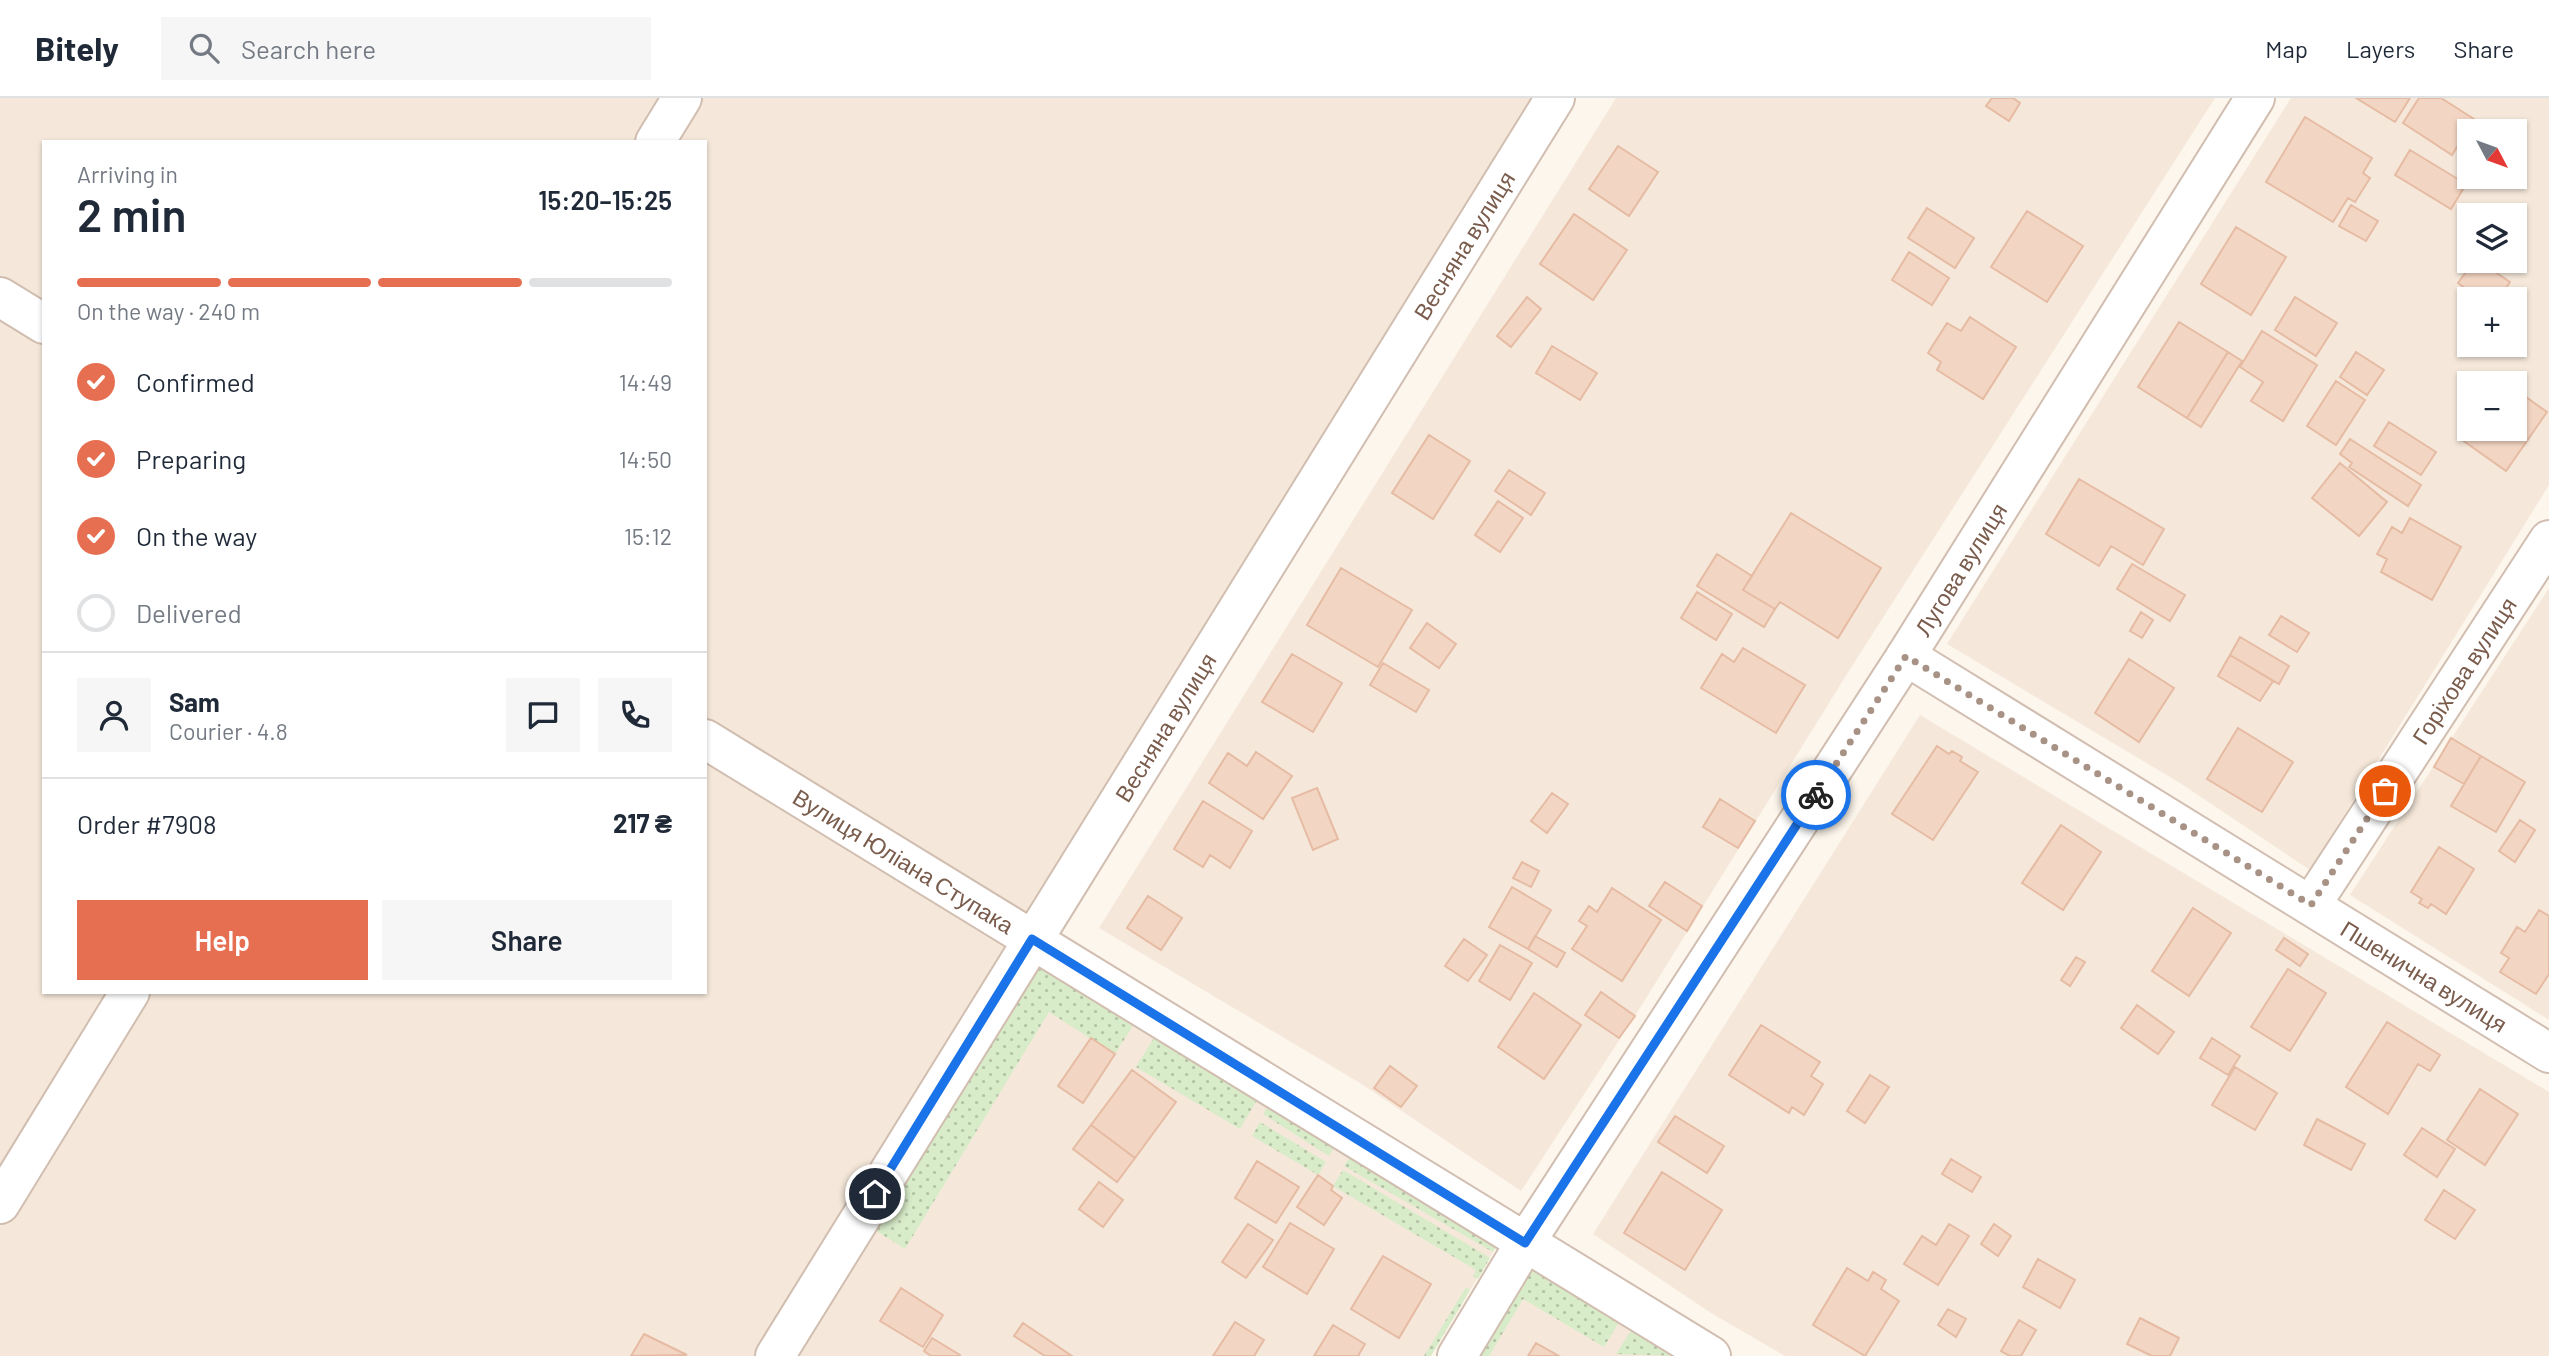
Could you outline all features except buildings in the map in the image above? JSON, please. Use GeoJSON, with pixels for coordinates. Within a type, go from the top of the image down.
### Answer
{"type":"FeatureCollection","features":[{"type":"Feature","properties":{"kind":"street"},"geometry":{"type":"LineString","coordinates":[[656,140],[682,98]]}},
{"type":"Feature","properties":{"kind":"street","name":"Весняна вулиця"},"geometry":{"type":"LineString","coordinates":[[775,1356],[1555,98]]}},
{"type":"Feature","properties":{"kind":"street","name":"Лугова вулиця"},"geometry":{"type":"LineString","coordinates":[[1457,1356],[1525,1243],[1906,656],[2255,98]]}},
{"type":"Feature","properties":{"kind":"street"},"geometry":{"type":"LineString","coordinates":[[0,297],[42,323]]}},
{"type":"Feature","properties":{"kind":"street","name":"Горіхова вулиця"},"geometry":{"type":"LineString","coordinates":[[2311,905],[2549,540]]}},
{"type":"Feature","properties":{"kind":"street","name":"Пшенична вулиця"},"geometry":{"type":"LineString","coordinates":[[1906,656],[2549,1053]]}},
{"type":"Feature","properties":{"kind":"street","name":"Вулиця Юліана Ступака"},"geometry":{"type":"LineString","coordinates":[[707,740],[1711,1356]]}},
{"type":"Feature","properties":{"kind":"street"},"geometry":{"type":"LineString","coordinates":[[0,1203],[129,994]]}},
{"type":"Feature","properties":{"kind":"shaded area"},"geometry":{"type":"Polygon","coordinates":[[[0,98],[1540,98],[769,1356],[0,1356],[0,98]]]}},
{"type":"Feature","properties":{"kind":"shaded area"},"geometry":{"type":"Polygon","coordinates":[[[1616,98],[2215,98],[1847,674],[1635,1016],[1521,1191],[1360,1083],[1099,928],[1616,98]]]}},
{"type":"Feature","properties":{"kind":"shaded area"},"geometry":{"type":"Polygon","coordinates":[[[2291,98],[2549,98],[2549,485],[2310,870],[2180,783],[1947,644],[2291,98]]]}},
{"type":"Feature","properties":{"kind":"shaded area"},"geometry":{"type":"Polygon","coordinates":[[[2549,588],[2549,1020],[2350,895],[2549,588]]]}},
{"type":"Feature","properties":{"kind":"shaded area"},"geometry":{"type":"Polygon","coordinates":[[[1920,715],[2549,1092],[2549,1356],[1785,1356],[1711,1313],[1593,1234],[1920,715]]]}},
{"type":"Feature","properties":{"kind":"shaded area"},"geometry":{"type":"Polygon","coordinates":[[[1040,961],[1499,1242],[1431,1356],[798,1356],[1040,961]]]}},
{"type":"Feature","properties":{"kind":"shaded area"},"geometry":{"type":"Polygon","coordinates":[[[1528,1272],[1688,1356],[1472,1356],[1528,1272]]]}},
{"type":"Feature","properties":{"kind":"green space"},"geometry":{"type":"Polygon","coordinates":[[[1040,961],[1136,1021],[1115,1054],[1049,1012],[905,1249],[875,1230],[1040,961]]]}},
{"type":"Feature","properties":{"kind":"green space"},"geometry":{"type":"Polygon","coordinates":[[[1158,1031],[1260,1095],[1240,1129],[1136,1067],[1158,1031]]]}},
{"type":"Feature","properties":{"kind":"green space"},"geometry":{"type":"Polygon","coordinates":[[[1271,1101],[1337,1142],[1329,1156],[1263,1114],[1271,1101]]]}},
{"type":"Feature","properties":{"kind":"green space"},"geometry":{"type":"Polygon","coordinates":[[[1260,1122],[1326,1162],[1318,1175],[1252,1136],[1260,1122]]]}},
{"type":"Feature","properties":{"kind":"green space"},"geometry":{"type":"Polygon","coordinates":[[[1354,1151],[1499,1242],[1493,1252],[1344,1166],[1354,1151]]]}},
{"type":"Feature","properties":{"kind":"green space"},"geometry":{"type":"Polygon","coordinates":[[[1343,1170],[1490,1258],[1478,1279],[1473,1276],[1476,1270],[1333,1186],[1343,1170]]]}},
{"type":"Feature","properties":{"kind":"green space"},"geometry":{"type":"Polygon","coordinates":[[[1538,1269],[1621,1319],[1604,1347],[1523,1299],[1489,1356],[1472,1356],[1528,1272],[1538,1269]]]}},
{"type":"Feature","properties":{"kind":"green space"},"geometry":{"type":"Polygon","coordinates":[[[1466,1287],[1470,1290],[1431,1356],[1424,1356],[1466,1287]]]}},
{"type":"Feature","properties":{"kind":"green space"},"geometry":{"type":"Polygon","coordinates":[[[1634,1326],[1680,1356],[1616,1354],[1634,1326]]]}},
{"type":"Feature","properties":{"kind":"way so far"},"geometry":{"type":"LineString","coordinates":[[1816,795],[1906,656],[2311,905],[2385,791]]}},
{"type":"Feature","properties":{"kind":"route"},"geometry":{"type":"LineString","coordinates":[[875,1194],[1032,939],[1525,1243],[1816,795]]}}]}
